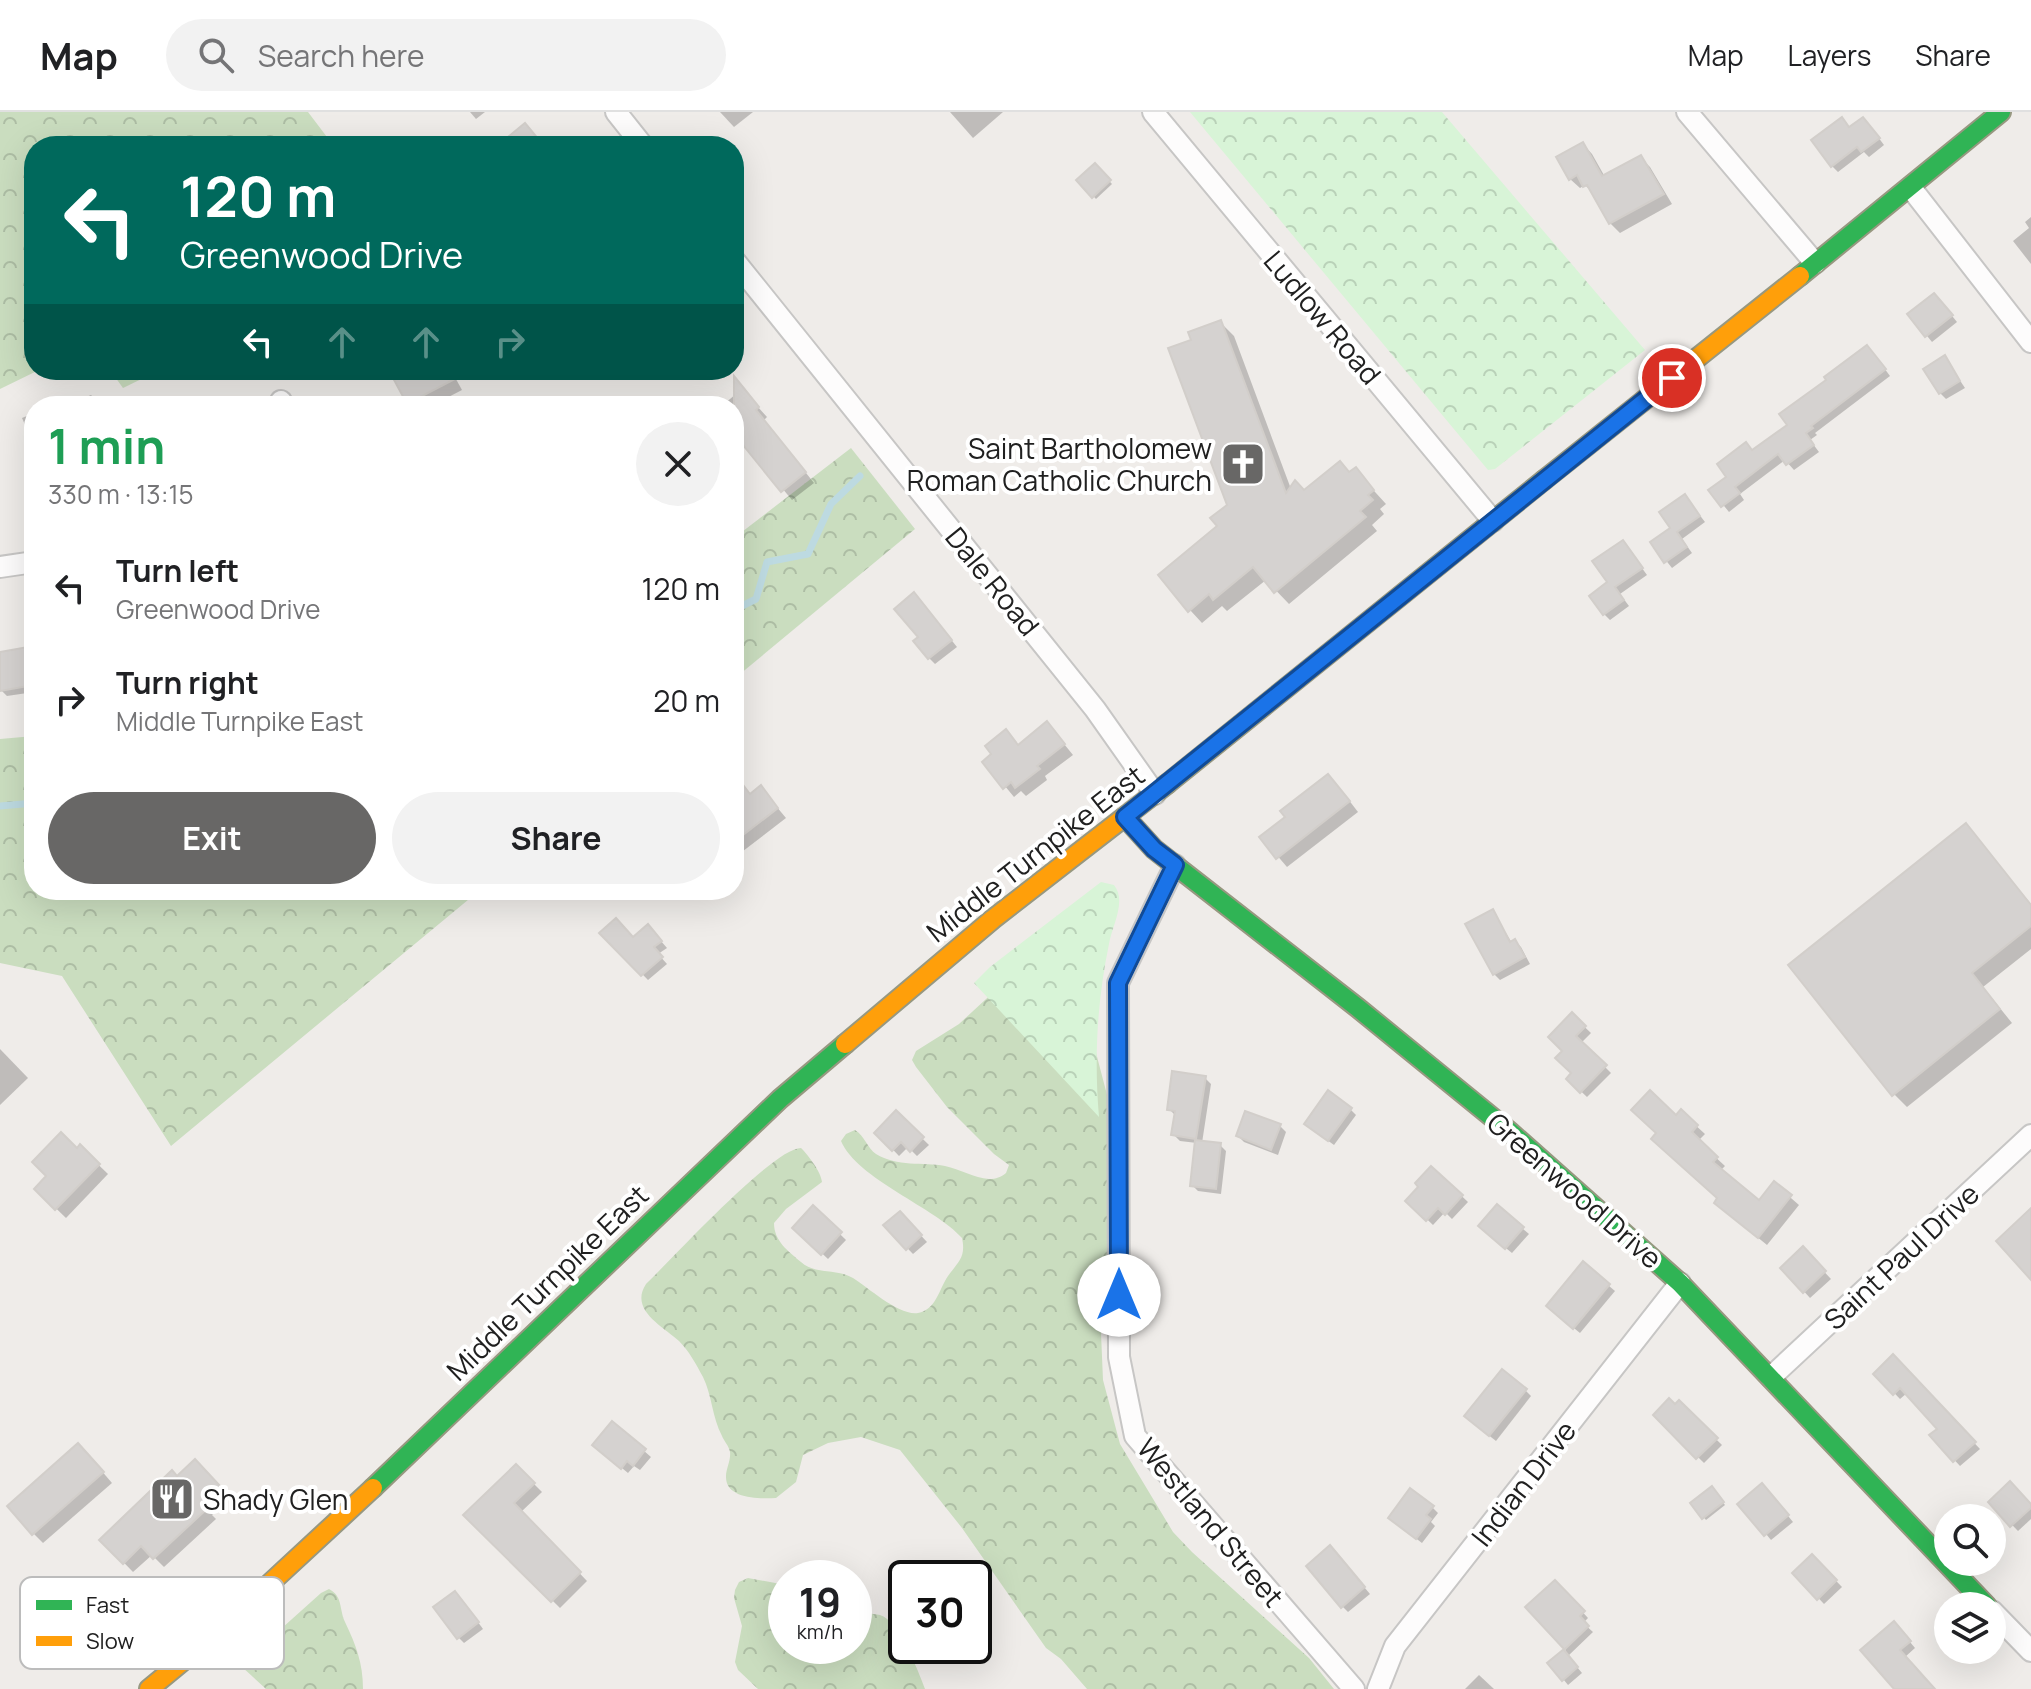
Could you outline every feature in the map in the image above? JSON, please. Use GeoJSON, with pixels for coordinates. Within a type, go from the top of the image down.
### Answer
{"type":"FeatureCollection","features":[{"type":"Feature","properties":{"kind":"main road","name":"Middle Turnpike East"},"geometry":{"type":"LineString","coordinates":[[277,1577],[780,1099],[993,919],[1155,794],[1304,671],[1911,188],[2001,112]]}},
{"type":"Feature","properties":{"kind":"main road","name":"Greenwood Drive"},"geometry":{"type":"LineString","coordinates":[[1125,817],[1154,849],[1498,1122],[1680,1283],[1974,1592]]}},
{"type":"Feature","properties":{"kind":"main road","name":"Middle Turnpike East"},"geometry":{"type":"LineString","coordinates":[[149,1689],[173,1669]]}},
{"type":"Feature","properties":{"kind":"street"},"geometry":{"type":"LineString","coordinates":[[616,112],[635,136]]}},
{"type":"Feature","properties":{"kind":"street","name":"Ludlow Road"},"geometry":{"type":"LineString","coordinates":[[1153,112],[1493,521]]}},
{"type":"Feature","properties":{"kind":"street"},"geometry":{"type":"LineString","coordinates":[[1687,112],[1815,263]]}},
{"type":"Feature","properties":{"kind":"street"},"geometry":{"type":"LineString","coordinates":[[1911,188],[2031,342]]}},
{"type":"Feature","properties":{"kind":"street","name":"Dale Road"},"geometry":{"type":"LineString","coordinates":[[744,272],[1095,709],[1155,794]]}},
{"type":"Feature","properties":{"kind":"street"},"geometry":{"type":"LineString","coordinates":[[0,567],[24,563]]}},
{"type":"Feature","properties":{"kind":"street","name":"Westland Street"},"geometry":{"type":"LineString","coordinates":[[1175,865],[1118,983],[1119,1357],[1135,1436],[1354,1689]]}},
{"type":"Feature","properties":{"kind":"street","name":"Saint Paul Drive"},"geometry":{"type":"LineString","coordinates":[[1771,1377],[2030,1139]]}},
{"type":"Feature","properties":{"kind":"street","name":"Indian Drive"},"geometry":{"type":"LineString","coordinates":[[1378,1689],[1395,1646],[1680,1283]]}},
{"type":"Feature","properties":{"kind":"street"},"geometry":{"type":"LineString","coordinates":[[2006,1625],[2031,1651]]}},
{"type":"Feature","properties":{"kind":"green space"},"geometry":{"type":"Polygon","coordinates":[[[0,112],[308,112],[326,136],[24,136],[24,377],[0,389],[0,112]]]}},
{"type":"Feature","properties":{"kind":"green space"},"geometry":{"type":"Polygon","coordinates":[[[1190,112],[1442,112],[1645,350],[1495,469],[1488,470],[1190,112]]]}},
{"type":"Feature","properties":{"kind":"green space"},"geometry":{"type":"Polygon","coordinates":[[[117,380],[139,380],[123,388],[117,380]]]}},
{"type":"Feature","properties":{"kind":"green space"},"geometry":{"type":"Polygon","coordinates":[[[851,448],[915,529],[744,671],[744,530],[851,448]]]}},
{"type":"Feature","properties":{"kind":"green space"},"geometry":{"type":"Polygon","coordinates":[[[24,737],[24,900],[468,900],[171,1146],[62,976],[0,963],[0,739],[24,737]]]}},
{"type":"Feature","properties":{"kind":"green space"},"geometry":{"type":"Polygon","coordinates":[[[1101,882],[1114,885],[1119,898],[1099,1009],[1099,1117],[974,983],[990,967],[1101,882]]]}},
{"type":"Feature","properties":{"kind":"green space"},"geometry":{"type":"Polygon","coordinates":[[[1112,926],[1097,993],[1095,1049],[1111,1110],[1111,1286],[1101,1333],[1103,1380],[1120,1444],[1173,1532],[1309,1658],[1334,1689],[1087,1689],[1061,1659],[1046,1648],[992,1571],[992,1560],[984,1560],[900,1450],[861,1437],[828,1443],[803,1455],[796,1482],[776,1498],[752,1498],[731,1489],[726,1473],[729,1448],[719,1429],[703,1377],[686,1349],[645,1310],[642,1293],[646,1284],[746,1185],[787,1153],[801,1148],[814,1164],[822,1182],[786,1209],[774,1223],[776,1235],[783,1245],[807,1266],[853,1278],[902,1310],[918,1313],[929,1308],[961,1258],[962,1238],[863,1168],[841,1141],[846,1134],[855,1130],[873,1151],[893,1161],[945,1166],[989,1179],[1006,1173],[1009,1165],[947,1107],[912,1060],[916,1051],[959,1024],[1012,975],[1112,926]]]}},
{"type":"Feature","properties":{"kind":"green space"},"geometry":{"type":"Polygon","coordinates":[[[748,1578],[768,1582],[768,1664],[872,1664],[872,1614],[877,1614],[888,1620],[888,1664],[915,1664],[925,1689],[758,1689],[738,1670],[735,1662],[742,1626],[734,1598],[739,1582],[748,1578]]]}},
{"type":"Feature","properties":{"kind":"green space"},"geometry":{"type":"Polygon","coordinates":[[[329,1589],[339,1599],[356,1646],[363,1689],[266,1689],[244,1669],[284,1669],[284,1626],[329,1589]]]}},
{"type":"Feature","properties":{"kind":"building"},"geometry":{"type":"Polygon","coordinates":[[[1842,117],[1849,127],[1863,117],[1880,138],[1861,152],[1857,147],[1831,167],[1811,140],[1842,117]]]}},
{"type":"Feature","properties":{"kind":"building"},"geometry":{"type":"Polygon","coordinates":[[[525,123],[536,136],[509,136],[525,123]]]}},
{"type":"Feature","properties":{"kind":"building"},"geometry":{"type":"Polygon","coordinates":[[[1583,142],[1602,176],[1641,155],[1664,194],[1609,224],[1587,185],[1583,187],[1577,175],[1569,180],[1556,157],[1583,142]]]}},
{"type":"Feature","properties":{"kind":"building"},"geometry":{"type":"Polygon","coordinates":[[[1095,163],[1111,180],[1092,198],[1076,180],[1095,163]]]}},
{"type":"Feature","properties":{"kind":"building"},"geometry":{"type":"Polygon","coordinates":[[[1934,293],[1953,315],[1925,337],[1907,314],[1934,293]]]}},
{"type":"Feature","properties":{"kind":"building","name":"Saint Bartholomew Roman Catholic Church"},"geometry":{"type":"Polygon","coordinates":[[[1221,320],[1286,493],[1295,480],[1304,490],[1340,461],[1349,472],[1356,467],[1374,490],[1368,495],[1373,500],[1360,511],[1366,517],[1274,593],[1253,567],[1213,600],[1209,594],[1188,612],[1158,575],[1217,526],[1210,518],[1227,505],[1168,348],[1191,340],[1188,332],[1221,320]]]}},
{"type":"Feature","properties":{"kind":"building"},"geometry":{"type":"Polygon","coordinates":[[[1867,345],[1886,369],[1811,426],[1813,428],[1806,433],[1814,445],[1786,465],[1778,454],[1735,487],[1740,493],[1721,507],[1708,490],[1726,477],[1717,464],[1746,442],[1752,450],[1787,425],[1779,414],[1867,345]]]}},
{"type":"Feature","properties":{"kind":"building"},"geometry":{"type":"Polygon","coordinates":[[[1945,355],[1960,381],[1939,394],[1923,369],[1945,355]]]}},
{"type":"Feature","properties":{"kind":"building"},"geometry":{"type":"Polygon","coordinates":[[[394,380],[453,380],[422,396],[403,396],[394,380]]]}},
{"type":"Feature","properties":{"kind":"building"},"geometry":{"type":"Polygon","coordinates":[[[734,380],[737,380],[759,407],[756,410],[806,472],[781,492],[744,446],[744,396],[734,396],[734,380]]]}},
{"type":"Feature","properties":{"kind":"building"},"geometry":{"type":"Polygon","coordinates":[[[1685,494],[1700,516],[1677,532],[1687,547],[1664,563],[1650,542],[1670,528],[1659,512],[1685,494]]]}},
{"type":"Feature","properties":{"kind":"building"},"geometry":{"type":"Polygon","coordinates":[[[1623,540],[1643,568],[1615,587],[1624,600],[1603,615],[1589,596],[1607,582],[1592,561],[1623,540]]]}},
{"type":"Feature","properties":{"kind":"building"},"geometry":{"type":"Polygon","coordinates":[[[914,592],[952,640],[928,659],[913,641],[918,637],[894,609],[914,592]]]}},
{"type":"Feature","properties":{"kind":"building"},"geometry":{"type":"Polygon","coordinates":[[[24,648],[24,687],[0,691],[0,652],[24,648]]]}},
{"type":"Feature","properties":{"kind":"building"},"geometry":{"type":"Polygon","coordinates":[[[1047,721],[1065,744],[1015,788],[1011,782],[1003,789],[982,762],[991,754],[985,746],[1006,729],[1018,745],[1047,721]]]}},
{"type":"Feature","properties":{"kind":"building"},"geometry":{"type":"Polygon","coordinates":[[[1328,774],[1350,801],[1276,859],[1259,837],[1285,817],[1280,811],[1328,774]]]}},
{"type":"Feature","properties":{"kind":"building"},"geometry":{"type":"Polygon","coordinates":[[[761,785],[778,808],[744,834],[744,786],[750,794],[761,785]]]}},
{"type":"Feature","properties":{"kind":"building"},"geometry":{"type":"Polygon","coordinates":[[[1966,823],[2031,905],[2031,926],[1972,973],[2000,1009],[1892,1096],[1788,965],[1966,823]]]}},
{"type":"Feature","properties":{"kind":"building"},"geometry":{"type":"Polygon","coordinates":[[[1493,909],[1510,942],[1515,939],[1525,957],[1493,975],[1465,924],[1493,909]]]}},
{"type":"Feature","properties":{"kind":"building"},"geometry":{"type":"Polygon","coordinates":[[[616,918],[633,937],[648,924],[662,941],[654,947],[663,957],[641,976],[599,933],[616,918]]]}},
{"type":"Feature","properties":{"kind":"building"},"geometry":{"type":"Polygon","coordinates":[[[1572,1012],[1586,1026],[1576,1036],[1607,1065],[1580,1093],[1566,1079],[1571,1073],[1555,1058],[1562,1051],[1548,1037],[1572,1012]]]}},
{"type":"Feature","properties":{"kind":"building"},"geometry":{"type":"Polygon","coordinates":[[[1172,1071],[1206,1076],[1196,1139],[1171,1135],[1175,1111],[1167,1110],[1172,1071]]]}},
{"type":"Feature","properties":{"kind":"building"},"geometry":{"type":"Polygon","coordinates":[[[1328,1090],[1352,1108],[1328,1141],[1304,1124],[1328,1090]]]}},
{"type":"Feature","properties":{"kind":"building"},"geometry":{"type":"Polygon","coordinates":[[[1650,1090],[1676,1115],[1681,1109],[1698,1125],[1692,1132],[1718,1157],[1713,1162],[1759,1200],[1774,1181],[1792,1195],[1758,1238],[1714,1203],[1717,1198],[1651,1139],[1656,1133],[1631,1110],[1650,1090]]]}},
{"type":"Feature","properties":{"kind":"building"},"geometry":{"type":"Polygon","coordinates":[[[896,1110],[924,1137],[910,1152],[901,1142],[892,1151],[874,1133],[896,1110]]]}},
{"type":"Feature","properties":{"kind":"building"},"geometry":{"type":"Polygon","coordinates":[[[1245,1111],[1281,1124],[1271,1150],[1236,1136],[1245,1111]]]}},
{"type":"Feature","properties":{"kind":"building"},"geometry":{"type":"Polygon","coordinates":[[[61,1132],[77,1148],[80,1144],[100,1164],[55,1210],[34,1189],[46,1176],[32,1162],[61,1132]]]}},
{"type":"Feature","properties":{"kind":"building"},"geometry":{"type":"Polygon","coordinates":[[[1195,1140],[1221,1143],[1216,1189],[1190,1186],[1195,1140]]]}},
{"type":"Feature","properties":{"kind":"building"},"geometry":{"type":"Polygon","coordinates":[[[1431,1166],[1463,1195],[1445,1215],[1438,1208],[1426,1221],[1405,1201],[1418,1187],[1415,1183],[1431,1166]]]}},
{"type":"Feature","properties":{"kind":"building"},"geometry":{"type":"Polygon","coordinates":[[[1497,1204],[1524,1227],[1505,1249],[1478,1226],[1497,1204]]]}},
{"type":"Feature","properties":{"kind":"building"},"geometry":{"type":"Polygon","coordinates":[[[813,1205],[842,1232],[821,1255],[792,1228],[813,1205]]]}},
{"type":"Feature","properties":{"kind":"building"},"geometry":{"type":"Polygon","coordinates":[[[2031,1208],[2031,1280],[1996,1241],[2031,1208]]]}},
{"type":"Feature","properties":{"kind":"building"},"geometry":{"type":"Polygon","coordinates":[[[900,1211],[922,1235],[906,1250],[883,1225],[900,1211]]]}},
{"type":"Feature","properties":{"kind":"building"},"geometry":{"type":"Polygon","coordinates":[[[1803,1246],[1826,1271],[1803,1293],[1780,1268],[1803,1246]]]}},
{"type":"Feature","properties":{"kind":"building"},"geometry":{"type":"Polygon","coordinates":[[[1583,1261],[1610,1284],[1573,1329],[1546,1306],[1583,1261]]]}},
{"type":"Feature","properties":{"kind":"building"},"geometry":{"type":"Polygon","coordinates":[[[1893,1354],[1976,1442],[1953,1462],[1929,1435],[1937,1429],[1900,1388],[1893,1395],[1873,1374],[1893,1354]]]}},
{"type":"Feature","properties":{"kind":"building"},"geometry":{"type":"Polygon","coordinates":[[[1502,1369],[1527,1389],[1489,1436],[1464,1416],[1502,1369]]]}},
{"type":"Feature","properties":{"kind":"building"},"geometry":{"type":"Polygon","coordinates":[[[1669,1398],[1675,1404],[1679,1400],[1718,1438],[1696,1459],[1653,1415],[1669,1398]]]}},
{"type":"Feature","properties":{"kind":"building"},"geometry":{"type":"Polygon","coordinates":[[[612,1421],[646,1449],[633,1466],[627,1461],[621,1469],[592,1445],[612,1421]]]}},
{"type":"Feature","properties":{"kind":"building"},"geometry":{"type":"Polygon","coordinates":[[[78,1443],[104,1472],[32,1535],[7,1506],[78,1443]]]}},
{"type":"Feature","properties":{"kind":"building"},"geometry":{"type":"Polygon","coordinates":[[[195,1459],[221,1487],[204,1504],[208,1508],[153,1559],[141,1546],[123,1564],[99,1540],[172,1470],[177,1476],[195,1459]]]}},
{"type":"Feature","properties":{"kind":"building"},"geometry":{"type":"Polygon","coordinates":[[[516,1464],[535,1483],[514,1503],[581,1572],[551,1602],[463,1515],[516,1464]]]}},
{"type":"Feature","properties":{"kind":"building"},"geometry":{"type":"Polygon","coordinates":[[[2010,1481],[2031,1504],[2031,1508],[2010,1527],[2006,1522],[2006,1504],[1988,1502],[2010,1481]]]}},
{"type":"Feature","properties":{"kind":"building"},"geometry":{"type":"Polygon","coordinates":[[[1762,1483],[1789,1515],[1764,1536],[1737,1504],[1762,1483]]]}},
{"type":"Feature","properties":{"kind":"building"},"geometry":{"type":"Polygon","coordinates":[[[1712,1486],[1724,1502],[1702,1519],[1690,1503],[1712,1486]]]}},
{"type":"Feature","properties":{"kind":"building"},"geometry":{"type":"Polygon","coordinates":[[[1410,1488],[1434,1506],[1426,1515],[1431,1519],[1416,1539],[1388,1518],[1410,1488]]]}},
{"type":"Feature","properties":{"kind":"building"},"geometry":{"type":"Polygon","coordinates":[[[1330,1545],[1365,1587],[1341,1608],[1306,1566],[1330,1545]]]}},
{"type":"Feature","properties":{"kind":"building"},"geometry":{"type":"Polygon","coordinates":[[[1812,1554],[1837,1580],[1817,1600],[1792,1573],[1812,1554]]]}},
{"type":"Feature","properties":{"kind":"building"},"geometry":{"type":"Polygon","coordinates":[[[1555,1580],[1585,1611],[1580,1616],[1589,1626],[1564,1650],[1578,1667],[1562,1681],[1547,1663],[1564,1649],[1525,1607],[1555,1580]]]}},
{"type":"Feature","properties":{"kind":"building"},"geometry":{"type":"Polygon","coordinates":[[[455,1591],[479,1622],[457,1639],[433,1607],[455,1591]]]}},
{"type":"Feature","properties":{"kind":"building"},"geometry":{"type":"Polygon","coordinates":[[[1894,1621],[1911,1641],[1900,1650],[1935,1689],[1894,1689],[1860,1650],[1894,1621]]]}},
{"type":"Feature","properties":{"kind":"waterway"},"geometry":{"type":"LineString","coordinates":[[744,605],[756,599],[767,562],[808,554],[831,504],[860,476]]}},
{"type":"Feature","properties":{"kind":"waterway"},"geometry":{"type":"LineString","coordinates":[[0,806],[24,804]]}},
{"type":"Feature","properties":{"kind":"traffic: fast"},"geometry":{"type":"LineString","coordinates":[[1800,276],[2001,112]]}},
{"type":"Feature","properties":{"kind":"traffic: fast"},"geometry":{"type":"LineString","coordinates":[[1167,784],[1544,480]]}},
{"type":"Feature","properties":{"kind":"traffic: fast"},"geometry":{"type":"LineString","coordinates":[[1125,817],[1154,849],[1509,1131],[1680,1283],[1974,1592]]}},
{"type":"Feature","properties":{"kind":"traffic: fast"},"geometry":{"type":"LineString","coordinates":[[373,1488],[780,1099],[845,1044]]}},
{"type":"Feature","properties":{"kind":"traffic: slow"},"geometry":{"type":"LineString","coordinates":[[1544,480],[1800,276]]}},
{"type":"Feature","properties":{"kind":"traffic: slow"},"geometry":{"type":"LineString","coordinates":[[845,1044],[993,919],[1167,784]]}},
{"type":"Feature","properties":{"kind":"traffic: slow"},"geometry":{"type":"LineString","coordinates":[[277,1577],[373,1488]]}},
{"type":"Feature","properties":{"kind":"traffic: slow"},"geometry":{"type":"LineString","coordinates":[[149,1689],[173,1669]]}},
{"type":"Feature","properties":{"kind":"place","name":"Saint Bartholomew Roman Catholic Church"},"geometry":{"type":"Point","coordinates":[1243,464]}},
{"type":"Feature","properties":{"kind":"place","name":"Shady Glen"},"geometry":{"type":"Point","coordinates":[172,1499]}},
{"type":"Feature","properties":{"kind":"route"},"geometry":{"type":"LineString","coordinates":[[1119,1295],[1118,983],[1175,865],[1154,849],[1125,817],[1672,378]]}}]}
